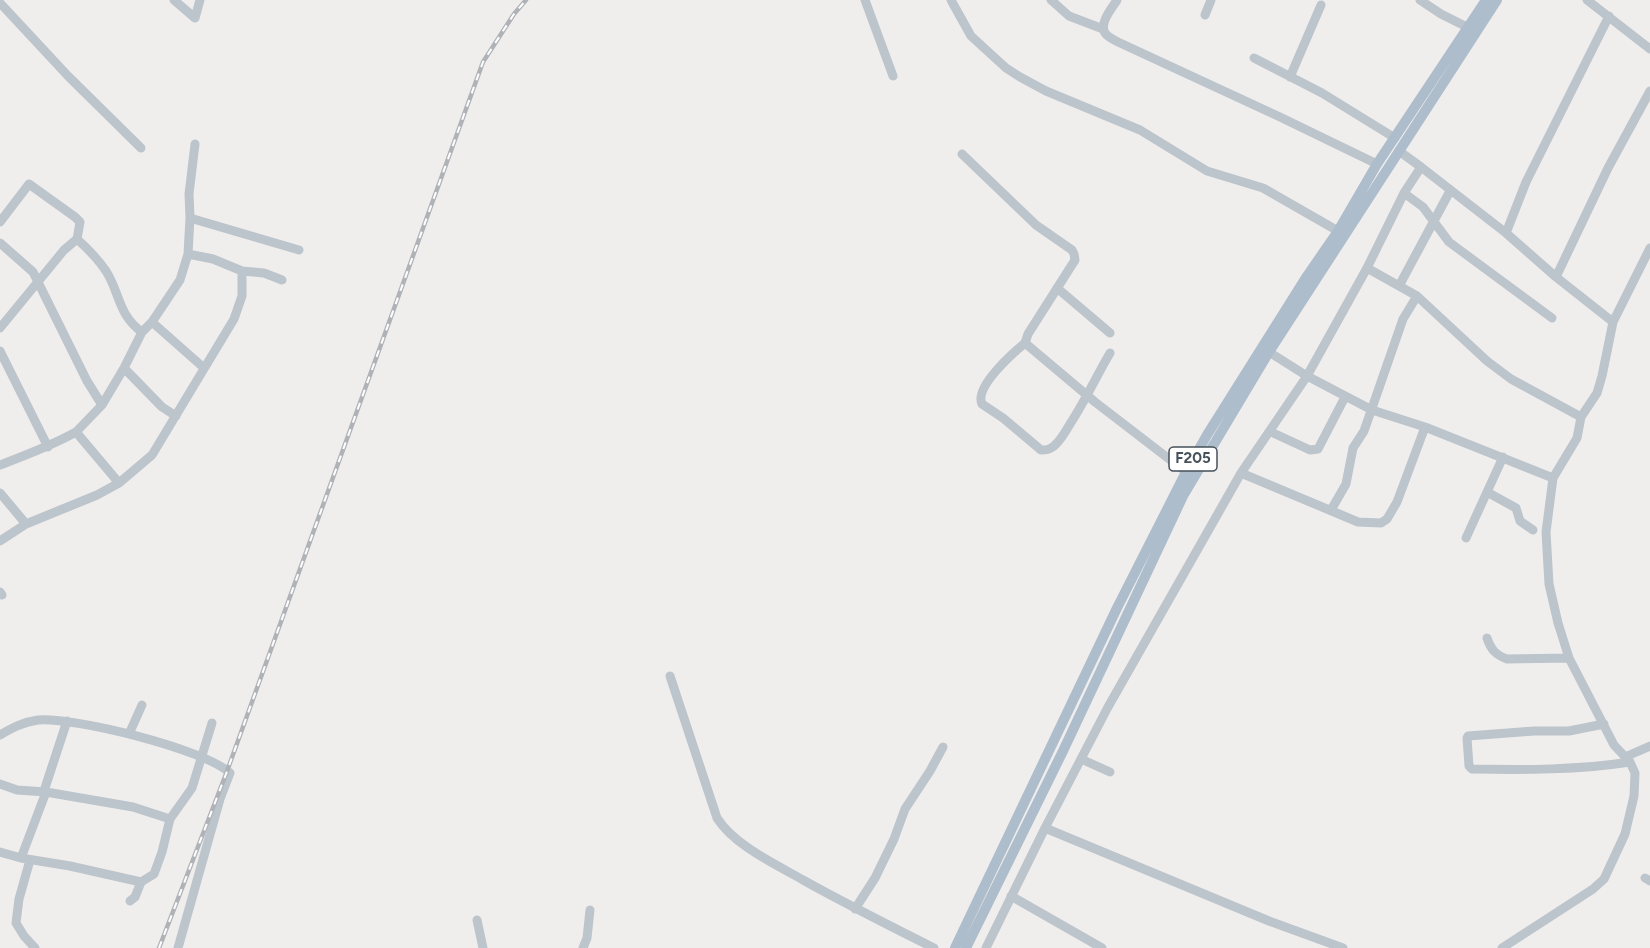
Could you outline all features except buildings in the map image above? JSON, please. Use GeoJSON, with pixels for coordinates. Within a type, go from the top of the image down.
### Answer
{"type":"FeatureCollection","features":[{"type":"Feature","properties":{"kind":"main road","name":"F205"},"geometry":{"type":"LineString","coordinates":[[955,948],[1117,608],[1186,472],[1307,276],[1338,231],[1377,164],[1486,0]]}},
{"type":"Feature","properties":{"kind":"main road","name":"F205"},"geometry":{"type":"LineString","coordinates":[[966,948],[1128,615],[1183,496],[1269,352],[1497,0]]}},
{"type":"Feature","properties":{"kind":"main road"},"geometry":{"type":"LineString","coordinates":[[1117,608],[1128,615]]}},
{"type":"Feature","properties":{"kind":"street"},"geometry":{"type":"LineString","coordinates":[[174,0],[195,18],[200,0]]}},
{"type":"Feature","properties":{"kind":"street"},"geometry":{"type":"LineString","coordinates":[[865,0],[892,76]]}},
{"type":"Feature","properties":{"kind":"street"},"geometry":{"type":"LineString","coordinates":[[951,0],[971,36],[998,62],[1020,77],[1046,91],[1140,130],[1207,171],[1263,188],[1338,231]]}},
{"type":"Feature","properties":{"kind":"street"},"geometry":{"type":"LineString","coordinates":[[1051,0],[1069,15],[1103,29],[1106,34],[1118,42],[1377,164]]}},
{"type":"Feature","properties":{"kind":"street"},"geometry":{"type":"LineString","coordinates":[[1103,29],[1107,16],[1117,0]]}},
{"type":"Feature","properties":{"kind":"street"},"geometry":{"type":"LineString","coordinates":[[1205,15],[1211,0]]}},
{"type":"Feature","properties":{"kind":"street"},"geometry":{"type":"LineString","coordinates":[[1420,0],[1467,27]]}},
{"type":"Feature","properties":{"kind":"street"},"geometry":{"type":"LineString","coordinates":[[1587,0],[1650,49]]}},
{"type":"Feature","properties":{"kind":"street"},"geometry":{"type":"LineString","coordinates":[[0,3],[68,76],[141,148]]}},
{"type":"Feature","properties":{"kind":"street"},"geometry":{"type":"LineString","coordinates":[[1290,77],[1321,5]]}},
{"type":"Feature","properties":{"kind":"street"},"geometry":{"type":"LineString","coordinates":[[1506,233],[1526,182],[1609,16]]}},
{"type":"Feature","properties":{"kind":"street"},"geometry":{"type":"LineString","coordinates":[[1254,58],[1322,93],[1395,138]]}},
{"type":"Feature","properties":{"kind":"street"},"geometry":{"type":"LineString","coordinates":[[1556,277],[1608,168],[1650,91]]}},
{"type":"Feature","properties":{"kind":"street"},"geometry":{"type":"LineString","coordinates":[[0,465],[24,454],[48,447],[76,432],[102,405],[124,369],[142,332],[152,322],[180,280],[188,254],[189,194],[195,144]]}},
{"type":"Feature","properties":{"kind":"street"},"geometry":{"type":"LineString","coordinates":[[1399,151],[1506,233],[1612,322]]}},
{"type":"Feature","properties":{"kind":"street"},"geometry":{"type":"LineString","coordinates":[[962,154],[1036,225],[1072,250],[1075,260],[1025,343],[1006,359],[987,383],[980,400],[1029,442],[1047,451],[1065,432],[1088,396],[1110,353]]}},
{"type":"Feature","properties":{"kind":"street"},"geometry":{"type":"LineString","coordinates":[[986,948],[1108,707],[1241,474],[1307,376],[1367,268],[1404,193],[1421,167]]}},
{"type":"Feature","properties":{"kind":"street"},"geometry":{"type":"LineString","coordinates":[[0,222],[29,184],[80,222],[77,239],[64,250],[0,328]]}},
{"type":"Feature","properties":{"kind":"street"},"geometry":{"type":"LineString","coordinates":[[1399,286],[1450,191]]}},
{"type":"Feature","properties":{"kind":"street"},"geometry":{"type":"LineString","coordinates":[[1404,193],[1423,207],[1449,242],[1552,318]]}},
{"type":"Feature","properties":{"kind":"street"},"geometry":{"type":"LineString","coordinates":[[190,218],[299,250]]}},
{"type":"Feature","properties":{"kind":"street"},"geometry":{"type":"LineString","coordinates":[[77,239],[92,253],[107,273],[122,311],[142,332]]}},
{"type":"Feature","properties":{"kind":"street"},"geometry":{"type":"LineString","coordinates":[[0,243],[33,272],[39,281],[87,381],[102,405]]}},
{"type":"Feature","properties":{"kind":"street"},"geometry":{"type":"LineString","coordinates":[[1502,948],[1593,889],[1604,879],[1625,834],[1634,796],[1635,773],[1628,760],[1614,745],[1569,658],[1549,584],[1545,532],[1553,478],[1577,438],[1581,417],[1597,393],[1612,322],[1650,248]]}},
{"type":"Feature","properties":{"kind":"street"},"geometry":{"type":"LineString","coordinates":[[188,254],[213,259],[242,271],[264,273],[282,280]]}},
{"type":"Feature","properties":{"kind":"street"},"geometry":{"type":"LineString","coordinates":[[1367,268],[1417,296],[1487,361],[1511,379],[1581,417]]}},
{"type":"Feature","properties":{"kind":"street"},"geometry":{"type":"LineString","coordinates":[[0,541],[26,524],[97,495],[119,483],[152,455],[234,319],[242,296],[242,271]]}},
{"type":"Feature","properties":{"kind":"street"},"geometry":{"type":"LineString","coordinates":[[1057,288],[1110,333]]}},
{"type":"Feature","properties":{"kind":"street"},"geometry":{"type":"LineString","coordinates":[[1331,510],[1346,484],[1353,448],[1365,431],[1403,319],[1417,296]]}},
{"type":"Feature","properties":{"kind":"street"},"geometry":{"type":"LineString","coordinates":[[152,322],[204,369]]}},
{"type":"Feature","properties":{"kind":"street"},"geometry":{"type":"LineString","coordinates":[[1025,343],[1088,396],[1186,472]]}},
{"type":"Feature","properties":{"kind":"street"},"geometry":{"type":"LineString","coordinates":[[0,351],[48,447]]}},
{"type":"Feature","properties":{"kind":"street"},"geometry":{"type":"LineString","coordinates":[[1269,352],[1344,397],[1372,410],[1425,427],[1553,478]]}},
{"type":"Feature","properties":{"kind":"street"},"geometry":{"type":"LineString","coordinates":[[124,369],[162,406],[176,416]]}},
{"type":"Feature","properties":{"kind":"street"},"geometry":{"type":"LineString","coordinates":[[1271,432],[1310,450],[1318,449],[1344,397]]}},
{"type":"Feature","properties":{"kind":"street"},"geometry":{"type":"LineString","coordinates":[[1241,474],[1358,522],[1381,523],[1387,519],[1397,502],[1425,427]]}},
{"type":"Feature","properties":{"kind":"street"},"geometry":{"type":"LineString","coordinates":[[76,432],[119,483]]}},
{"type":"Feature","properties":{"kind":"street"},"geometry":{"type":"LineString","coordinates":[[1466,538],[1503,457]]}},
{"type":"Feature","properties":{"kind":"street"},"geometry":{"type":"LineString","coordinates":[[1486,492],[1515,508],[1520,521],[1533,530]]}},
{"type":"Feature","properties":{"kind":"street"},"geometry":{"type":"LineString","coordinates":[[0,493],[26,524]]}},
{"type":"Feature","properties":{"kind":"street"},"geometry":{"type":"LineString","coordinates":[[1487,638],[1497,656],[1507,660],[1569,658]]}},
{"type":"Feature","properties":{"kind":"street"},"geometry":{"type":"LineString","coordinates":[[670,676],[717,818],[725,831],[768,861],[855,909],[934,948]]}},
{"type":"Feature","properties":{"kind":"street"},"geometry":{"type":"LineString","coordinates":[[129,734],[142,705]]}},
{"type":"Feature","properties":{"kind":"street"},"geometry":{"type":"LineString","coordinates":[[0,735],[15,726],[38,720],[67,722],[129,734],[201,756],[219,764],[230,773],[220,799],[178,948]]}},
{"type":"Feature","properties":{"kind":"street"},"geometry":{"type":"LineString","coordinates":[[35,948],[16,923],[26,859],[67,722]]}},
{"type":"Feature","properties":{"kind":"street"},"geometry":{"type":"LineString","coordinates":[[130,901],[135,897],[141,882],[153,874],[162,852],[170,819],[192,788],[212,723]]}},
{"type":"Feature","properties":{"kind":"street"},"geometry":{"type":"LineString","coordinates":[[1604,724],[1569,731],[1468,736],[1469,765],[1472,769],[1610,765],[1628,760],[1650,746]]}},
{"type":"Feature","properties":{"kind":"street"},"geometry":{"type":"LineString","coordinates":[[855,909],[875,878],[894,839],[905,809],[943,747]]}},
{"type":"Feature","properties":{"kind":"street"},"geometry":{"type":"LineString","coordinates":[[1081,759],[1110,772]]}},
{"type":"Feature","properties":{"kind":"street"},"geometry":{"type":"LineString","coordinates":[[0,784],[17,790],[45,791],[133,807],[170,819]]}},
{"type":"Feature","properties":{"kind":"street"},"geometry":{"type":"LineString","coordinates":[[1045,828],[1269,921],[1343,948]]}},
{"type":"Feature","properties":{"kind":"street"},"geometry":{"type":"LineString","coordinates":[[0,852],[141,882]]}},
{"type":"Feature","properties":{"kind":"street"},"geometry":{"type":"LineString","coordinates":[[1011,896],[1102,948]]}},
{"type":"Feature","properties":{"kind":"street"},"geometry":{"type":"LineString","coordinates":[[583,948],[587,938],[590,910]]}},
{"type":"Feature","properties":{"kind":"street"},"geometry":{"type":"LineString","coordinates":[[477,920],[483,948]]}},
{"type":"Feature","properties":{"kind":"railway"},"geometry":{"type":"LineString","coordinates":[[159,948],[226,774],[483,62],[514,14],[526,0]]}}]}
